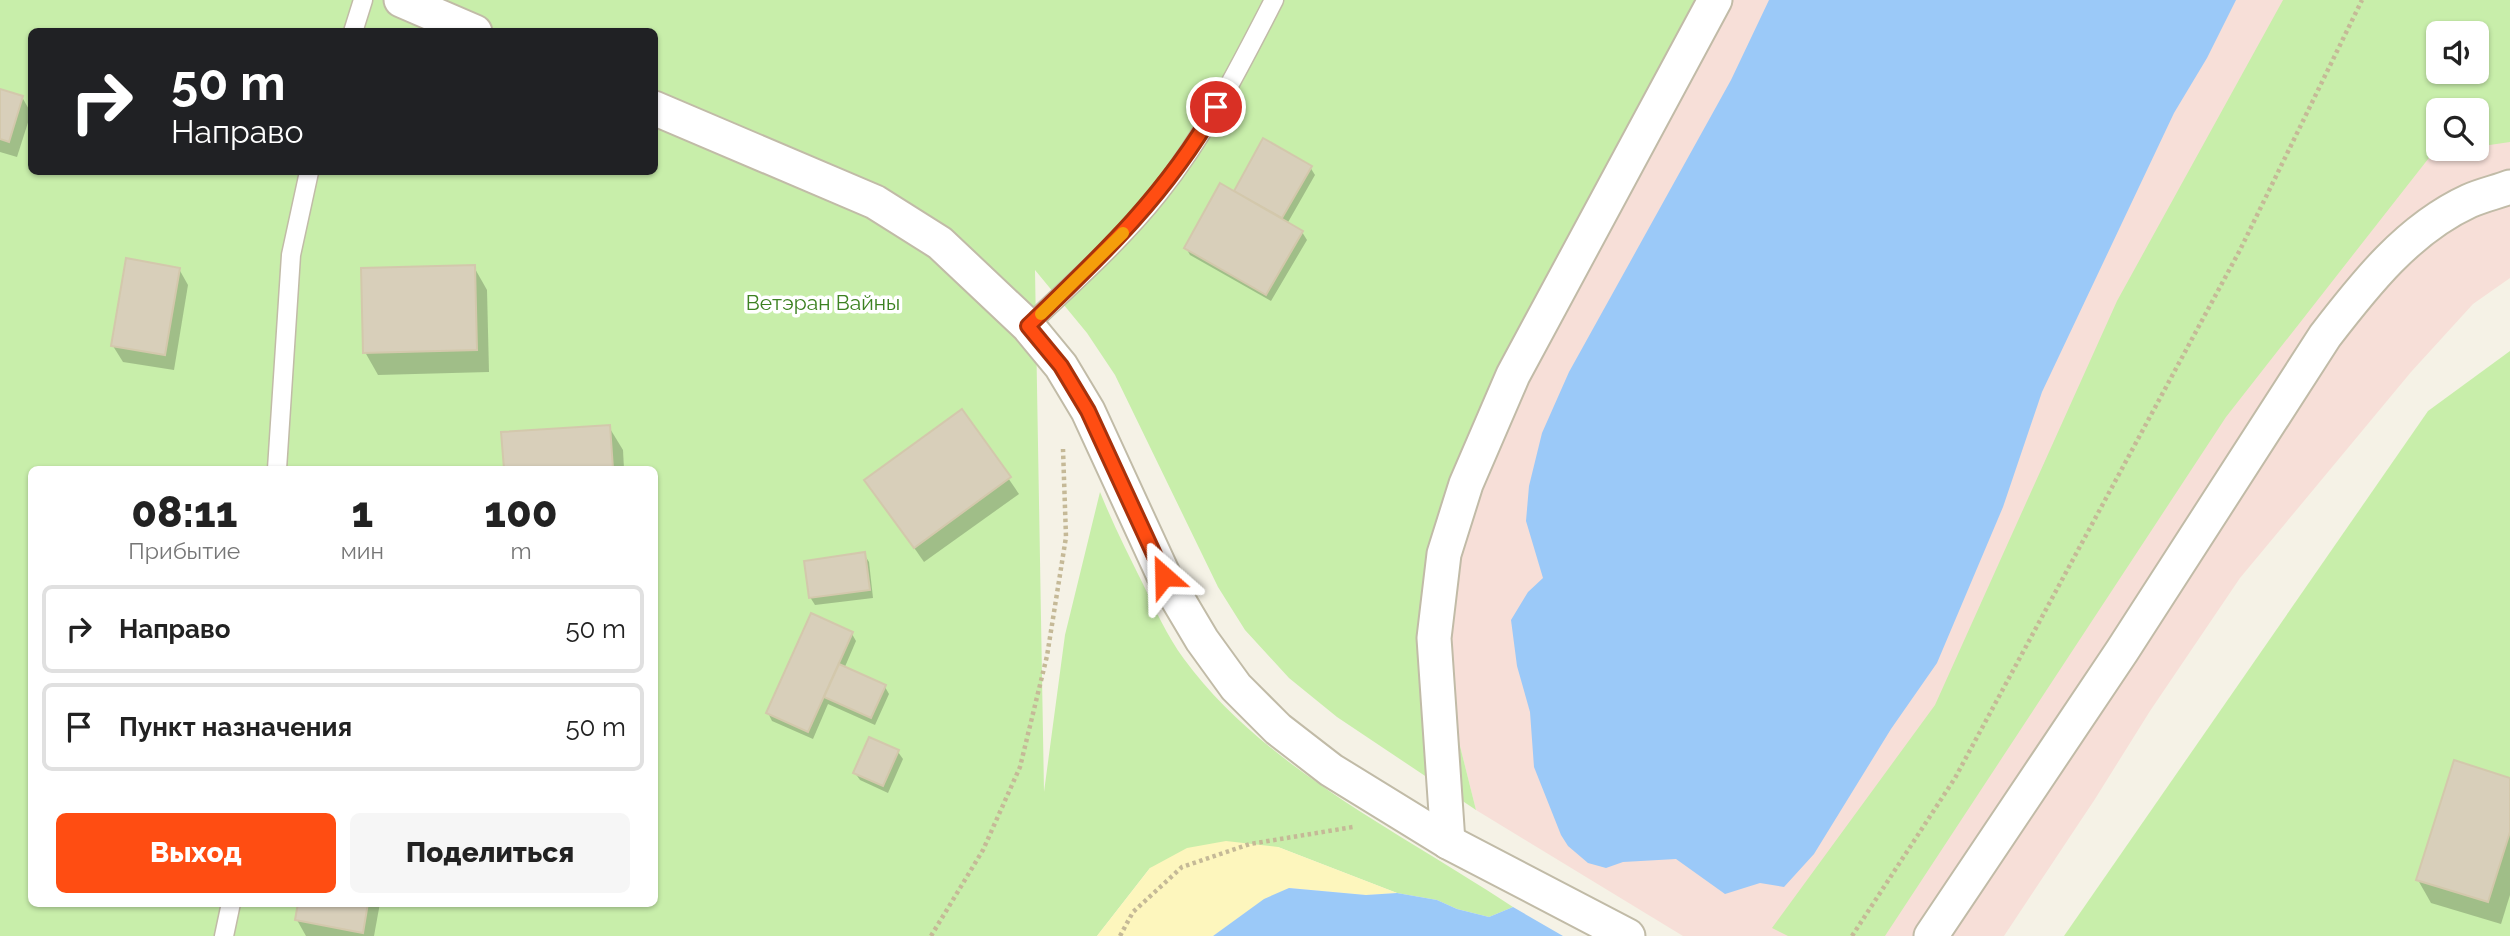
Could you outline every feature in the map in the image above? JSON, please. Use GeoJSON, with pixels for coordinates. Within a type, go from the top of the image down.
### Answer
{"type":"FeatureCollection","features":[{"type":"Feature","properties":{"kind":"street"},"geometry":{"type":"LineString","coordinates":[[401,0],[466,28]]}},
{"type":"Feature","properties":{"kind":"street"},"geometry":{"type":"LineString","coordinates":[[1448,842],[1433,638],[1444,554],[1466,484],[1513,375],[1715,0]]}},
{"type":"Feature","properties":{"kind":"street"},"geometry":{"type":"LineString","coordinates":[[658,110],[875,202],[940,243],[1028,326],[1061,366],[1081,399],[1164,576],[1202,640],[1236,687],[1278,729],[1331,770],[1448,842],[1628,936]]}},
{"type":"Feature","properties":{"kind":"street"},"geometry":{"type":"LineString","coordinates":[[1931,936],[2122,651],[2333,326],[2395,253],[2431,223],[2469,201],[2510,187]]}},
{"type":"Feature","properties":{"kind":"lane"},"geometry":{"type":"LineString","coordinates":[[354,28],[363,0]]}},
{"type":"Feature","properties":{"kind":"lane"},"geometry":{"type":"LineString","coordinates":[[1028,326],[1110,247],[1160,192],[1204,128],[1274,0]]}},
{"type":"Feature","properties":{"kind":"lane"},"geometry":{"type":"LineString","coordinates":[[277,466],[291,255],[308,175]]}},
{"type":"Feature","properties":{"kind":"lane"},"geometry":{"type":"LineString","coordinates":[[224,936],[230,907]]}},
{"type":"Feature","properties":{"kind":"path"},"geometry":{"type":"LineString","coordinates":[[1853,936],[1955,778],[2240,250],[2362,0]]}},
{"type":"Feature","properties":{"kind":"path"},"geometry":{"type":"LineString","coordinates":[[931,936],[984,850],[1020,766],[1047,656],[1066,537],[1062,445]]}},
{"type":"Feature","properties":{"kind":"path"},"geometry":{"type":"LineString","coordinates":[[1120,936],[1133,912],[1182,867],[1250,844],[1409,818]]}},
{"type":"Feature","properties":{"kind":"shaded area"},"geometry":{"type":"Polygon","coordinates":[[[1700,0],[2510,0],[2510,278],[2473,304],[2411,372],[2240,578],[2004,936],[1683,936],[1476,810],[1456,730],[1448,645],[1458,492],[1700,0]]]}},
{"type":"Feature","properties":{"kind":"green space","name":"Ветэран Вайны"},"geometry":{"type":"Polygon","coordinates":[[[0,0],[1700,0],[1474,434],[1448,645],[1456,730],[1476,810],[1337,717],[1289,678],[1245,630],[1218,587],[1115,375],[1087,333],[1035,270],[1044,792],[1065,635],[1100,492],[1167,632],[1184,659],[1216,698],[1294,766],[1381,825],[1513,907],[1489,917],[1457,909],[1437,900],[1397,893],[1278,847],[1150,868],[1097,936],[0,936],[0,0]]]}},
{"type":"Feature","properties":{"kind":"green space"},"geometry":{"type":"Polygon","coordinates":[[[2283,0],[2510,0],[2510,142],[2489,145],[2489,98],[2426,98],[2427,161],[2226,417],[1885,936],[1788,936],[1772,928],[1935,705],[2117,301],[2283,0]]]}},
{"type":"Feature","properties":{"kind":"green space"},"geometry":{"type":"Polygon","coordinates":[[[2510,351],[2510,936],[2064,936],[2428,411],[2510,351]]]}},
{"type":"Feature","properties":{"kind":"sand"},"geometry":{"type":"Polygon","coordinates":[[[1226,841],[1278,847],[1397,893],[1366,895],[1290,888],[1241,916],[1213,936],[1097,936],[1150,868],[1187,848],[1226,841]]]}},
{"type":"Feature","properties":{"kind":"water"},"geometry":{"type":"Polygon","coordinates":[[[1769,0],[2236,0],[2207,58],[2174,113],[2042,392],[2003,507],[1937,663],[1891,729],[1814,854],[1784,887],[1760,883],[1725,894],[1676,859],[1623,862],[1606,868],[1588,863],[1568,846],[1534,767],[1530,712],[1517,666],[1511,620],[1528,592],[1543,578],[1526,521],[1529,486],[1542,433],[1569,372],[1731,80],[1769,0]]]}},
{"type":"Feature","properties":{"kind":"water"},"geometry":{"type":"Polygon","coordinates":[[[1289,888],[1366,895],[1397,893],[1437,900],[1457,909],[1489,917],[1513,907],[1563,936],[1213,936],[1264,899],[1289,888]]]}},
{"type":"Feature","properties":{"kind":"building"},"geometry":{"type":"Polygon","coordinates":[[[0,89],[23,96],[9,142],[0,139],[0,89]]]}},
{"type":"Feature","properties":{"kind":"building"},"geometry":{"type":"Polygon","coordinates":[[[1263,138],[1312,166],[1282,218],[1234,191],[1263,138]]]}},
{"type":"Feature","properties":{"kind":"building"},"geometry":{"type":"Polygon","coordinates":[[[1220,183],[1303,231],[1266,295],[1184,248],[1220,183]]]}},
{"type":"Feature","properties":{"kind":"building"},"geometry":{"type":"Polygon","coordinates":[[[126,258],[180,268],[165,355],[111,346],[126,258]]]}},
{"type":"Feature","properties":{"kind":"building"},"geometry":{"type":"Polygon","coordinates":[[[475,265],[477,350],[363,353],[361,268],[475,265]]]}},
{"type":"Feature","properties":{"kind":"building"},"geometry":{"type":"Polygon","coordinates":[[[962,409],[1011,477],[914,548],[864,480],[962,409]]]}},
{"type":"Feature","properties":{"kind":"building"},"geometry":{"type":"Polygon","coordinates":[[[610,425],[613,466],[504,466],[501,432],[610,425]]]}},
{"type":"Feature","properties":{"kind":"building"},"geometry":{"type":"Polygon","coordinates":[[[865,552],[870,590],[809,598],[804,561],[865,552]]]}},
{"type":"Feature","properties":{"kind":"building"},"geometry":{"type":"Polygon","coordinates":[[[811,613],[853,632],[808,732],[766,713],[811,613]]]}},
{"type":"Feature","properties":{"kind":"building"},"geometry":{"type":"Polygon","coordinates":[[[839,664],[886,685],[871,718],[824,697],[839,664]]]}},
{"type":"Feature","properties":{"kind":"building"},"geometry":{"type":"Polygon","coordinates":[[[869,737],[899,750],[883,786],[853,773],[869,737]]]}},
{"type":"Feature","properties":{"kind":"building"},"geometry":{"type":"Polygon","coordinates":[[[2454,760],[2510,778],[2510,832],[2488,902],[2416,880],[2454,760]]]}},
{"type":"Feature","properties":{"kind":"building"},"geometry":{"type":"Polygon","coordinates":[[[297,907],[367,907],[363,933],[295,920],[297,907]]]}},
{"type":"Feature","properties":{"kind":"slow traffic"},"geometry":{"type":"LineString","coordinates":[[1041,314],[1123,233]]}},
{"type":"Feature","properties":{"kind":"route"},"geometry":{"type":"LineString","coordinates":[[1164,576],[1088,411],[1061,366],[1028,326],[1110,247],[1160,192],[1216,107]]}}]}
